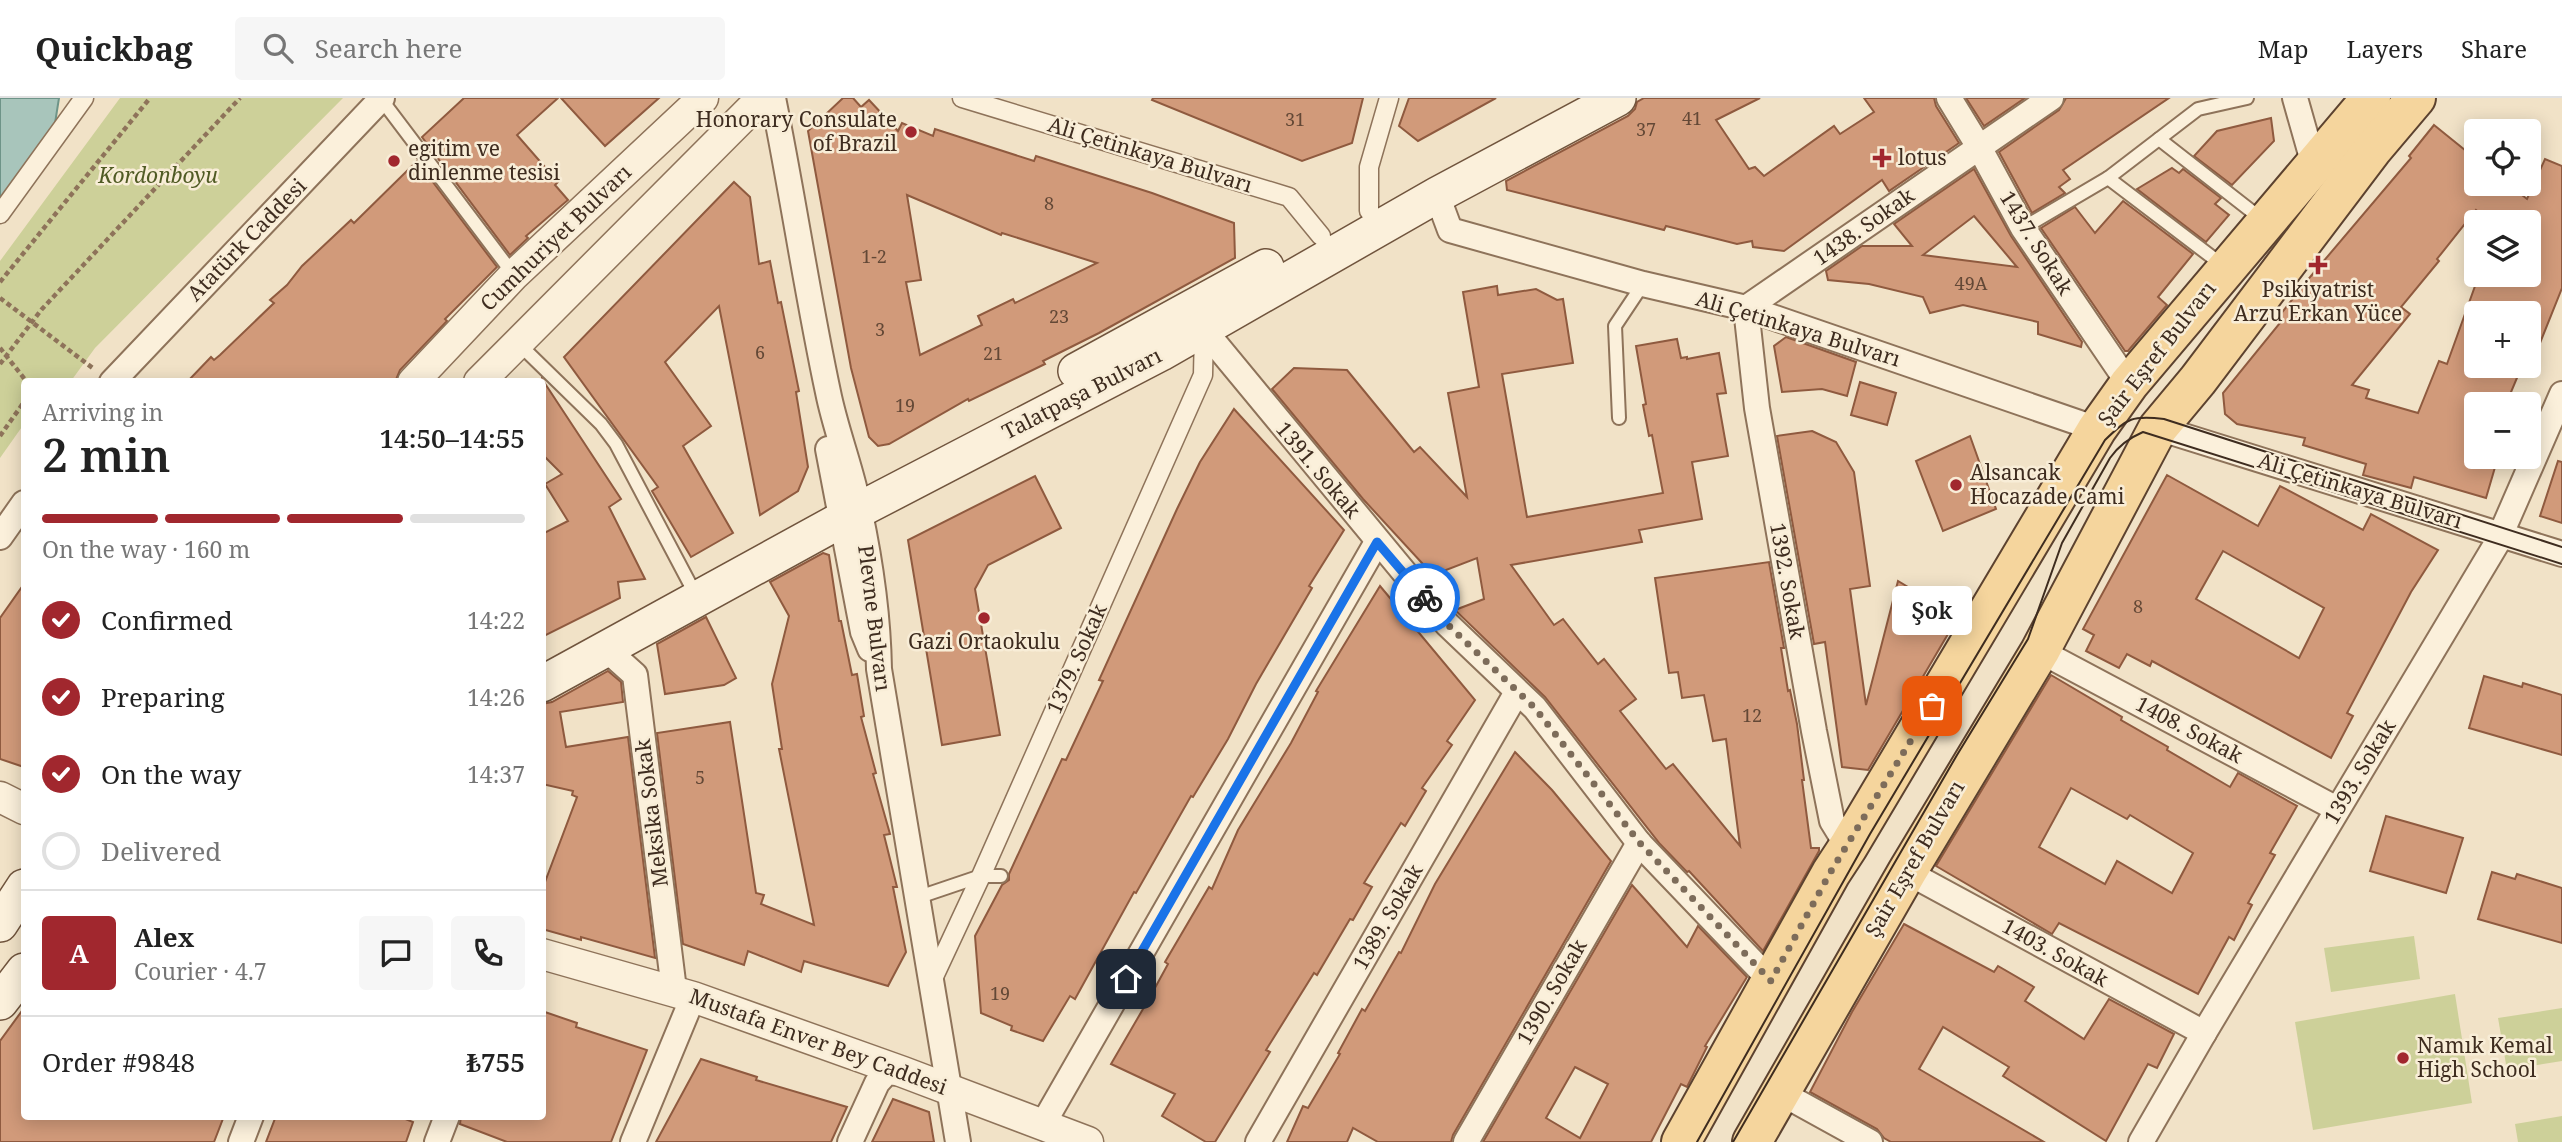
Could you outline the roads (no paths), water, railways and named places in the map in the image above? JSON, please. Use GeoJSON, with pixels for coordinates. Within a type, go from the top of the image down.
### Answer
{"type":"FeatureCollection","features":[{"type":"Feature","properties":{"kind":"main road","name":"Talatpaşa Bulvarı"},"geometry":{"type":"LineString","coordinates":[[546,682],[689,606],[849,507],[1321,236],[1577,98]]}},
{"type":"Feature","properties":{"kind":"main road","name":"Talatpaşa Bulvarı"},"geometry":{"type":"LineString","coordinates":[[546,666],[691,586],[1204,330],[1437,195],[1618,98]]}},
{"type":"Feature","properties":{"kind":"main road","name":"Şair Eşref Bulvarı"},"geometry":{"type":"LineString","coordinates":[[1681,1142],[1830,873],[2097,429],[2129,384],[2371,98]]}},
{"type":"Feature","properties":{"kind":"main road","name":"Şair Eşref Bulvarı"},"geometry":{"type":"LineString","coordinates":[[1752,1142],[1907,872],[2040,651],[2158,428],[2198,380],[2372,150],[2416,98]]}},
{"type":"Feature","properties":{"kind":"main road"},"geometry":{"type":"LineString","coordinates":[[0,924],[21,892]]}},
{"type":"Feature","properties":{"kind":"main road"},"geometry":{"type":"LineString","coordinates":[[0,1002],[21,975]]}},
{"type":"Feature","properties":{"kind":"street"},"geometry":{"type":"LineString","coordinates":[[0,214],[84,98]]}},
{"type":"Feature","properties":{"kind":"street","name":"Cumhuriyet Bulvarı"},"geometry":{"type":"LineString","coordinates":[[417,378],[514,275],[703,98]]}},
{"type":"Feature","properties":{"kind":"street"},"geometry":{"type":"LineString","coordinates":[[483,378],[762,98]]}},
{"type":"Feature","properties":{"kind":"street"},"geometry":{"type":"LineString","coordinates":[[773,98],[849,507]]}},
{"type":"Feature","properties":{"kind":"street","name":"Ali Çetinkaya Bulvarı"},"geometry":{"type":"LineString","coordinates":[[962,98],[1289,197],[1321,236]]}},
{"type":"Feature","properties":{"kind":"street"},"geometry":{"type":"LineString","coordinates":[[1369,211],[1369,167],[1389,98]]}},
{"type":"Feature","properties":{"kind":"street","name":"1437. Sokak"},"geometry":{"type":"LineString","coordinates":[[1949,98],[2023,228],[2129,384]]}},
{"type":"Feature","properties":{"kind":"street","name":"1438. Sokak"},"geometry":{"type":"LineString","coordinates":[[1746,308],[2051,98]]}},
{"type":"Feature","properties":{"kind":"street"},"geometry":{"type":"LineString","coordinates":[[2295,98],[2314,165]]}},
{"type":"Feature","properties":{"kind":"street","name":"Atatürk Caddesi"},"geometry":{"type":"LineString","coordinates":[[105,377],[381,99]]}},
{"type":"Feature","properties":{"kind":"street","name":"Ali Çetinkaya Bulvarı"},"geometry":{"type":"LineString","coordinates":[[1437,195],[1450,230],[1643,284],[1746,308],[2097,429]]}},
{"type":"Feature","properties":{"kind":"street","name":"1392. Sokak"},"geometry":{"type":"LineString","coordinates":[[1746,308],[1757,408],[1814,731],[1832,821],[1848,847]]}},
{"type":"Feature","properties":{"kind":"street","name":"1391. Sokak"},"geometry":{"type":"LineString","coordinates":[[1204,330],[1447,624],[1535,708],[1639,842],[1771,981]]}},
{"type":"Feature","properties":{"kind":"street","name":"1379. Sokak"},"geometry":{"type":"LineString","coordinates":[[931,983],[1203,375],[1204,330]]}},
{"type":"Feature","properties":{"kind":"street","name":"1393. Sokak"},"geometry":{"type":"LineString","coordinates":[[2141,1142],[2203,1033],[2501,534],[2562,394]]}},
{"type":"Feature","properties":{"kind":"street","name":"Ali Çetinkaya Bulvarı"},"geometry":{"type":"LineString","coordinates":[[2158,428],[2562,554]]}},
{"type":"Feature","properties":{"kind":"street"},"geometry":{"type":"LineString","coordinates":[[0,537],[21,507]]}},
{"type":"Feature","properties":{"kind":"street","name":"Plevne Bulvarı"},"geometry":{"type":"LineString","coordinates":[[849,507],[863,632],[879,669],[958,1142]]}},
{"type":"Feature","properties":{"kind":"street"},"geometry":{"type":"LineString","coordinates":[[1043,1124],[1377,542]]}},
{"type":"Feature","properties":{"kind":"street","name":"Meksika Sokak"},"geometry":{"type":"LineString","coordinates":[[606,649],[635,675],[683,993]]}},
{"type":"Feature","properties":{"kind":"street","name":"1408. Sokak"},"geometry":{"type":"LineString","coordinates":[[2040,651],[2337,809]]}},
{"type":"Feature","properties":{"kind":"street","name":"1389. Sokak"},"geometry":{"type":"LineString","coordinates":[[1258,1142],[1517,692]]}},
{"type":"Feature","properties":{"kind":"street"},"geometry":{"type":"LineString","coordinates":[[0,797],[21,808]]}},
{"type":"Feature","properties":{"kind":"street","name":"1390. Sokak"},"geometry":{"type":"LineString","coordinates":[[1466,1142],[1639,842]]}},
{"type":"Feature","properties":{"kind":"street","name":"1403. Sokak"},"geometry":{"type":"LineString","coordinates":[[1907,872],[2203,1033]]}},
{"type":"Feature","properties":{"kind":"street","name":"Mustafa Enver Bey Caddesi"},"geometry":{"type":"LineString","coordinates":[[546,955],[683,993],[1088,1142]]}},
{"type":"Feature","properties":{"kind":"street"},"geometry":{"type":"LineString","coordinates":[[633,1142],[683,993]]}},
{"type":"Feature","properties":{"kind":"street"},"geometry":{"type":"LineString","coordinates":[[850,1142],[877,1083],[886,1073],[903,1072]]}},
{"type":"Feature","properties":{"kind":"street"},"geometry":{"type":"LineString","coordinates":[[1781,1093],[1870,1142]]}},
{"type":"Feature","properties":{"kind":"street"},"geometry":{"type":"LineString","coordinates":[[241,1142],[249,1120]]}},
{"type":"Feature","properties":{"kind":"street"},"geometry":{"type":"LineString","coordinates":[[437,1142],[445,1120]]}},
{"type":"Feature","properties":{"kind":"lane"},"geometry":{"type":"LineString","coordinates":[[2023,228],[2108,178],[2198,110],[2247,98]]}},
{"type":"Feature","properties":{"kind":"lane"},"geometry":{"type":"LineString","coordinates":[[381,99],[514,275]]}},
{"type":"Feature","properties":{"kind":"lane"},"geometry":{"type":"LineString","coordinates":[[2159,139],[2265,221]]}},
{"type":"Feature","properties":{"kind":"lane"},"geometry":{"type":"LineString","coordinates":[[2108,178],[2226,268]]}},
{"type":"Feature","properties":{"kind":"lane"},"geometry":{"type":"LineString","coordinates":[[1619,418],[1615,326],[1643,284]]}},
{"type":"Feature","properties":{"kind":"lane"},"geometry":{"type":"LineString","coordinates":[[518,342],[593,415],[616,444],[691,586]]}},
{"type":"Feature","properties":{"kind":"lane"},"geometry":{"type":"LineString","coordinates":[[916,898],[981,876],[1002,876]]}},
{"type":"Feature","properties":{"kind":"water"},"geometry":{"type":"Polygon","coordinates":[[[0,98],[59,98],[53,136],[0,204],[0,98]]]}},
{"type":"Feature","properties":{"kind":"tram line"},"geometry":{"type":"LineString","coordinates":[[1697,1142],[1870,834],[2105,440],[2119,427],[2137,418],[2164,419],[2562,547]]}},
{"type":"Feature","properties":{"kind":"tram line"},"geometry":{"type":"LineString","coordinates":[[1733,1142],[1957,755],[2028,639],[2062,543],[2110,458],[2129,439],[2143,432],[2562,564]]}},
{"type":"Feature","properties":{"kind":"place","name":"Honorary Consulate of Brazil"},"geometry":{"type":"Point","coordinates":[911,132]}},
{"type":"Feature","properties":{"kind":"place","name":"lotus"},"geometry":{"type":"Point","coordinates":[1882,158]}},
{"type":"Feature","properties":{"kind":"place","name":"egitim ve dinlenme tesisi"},"geometry":{"type":"Point","coordinates":[394,161]}},
{"type":"Feature","properties":{"kind":"place","name":"Psikiyatrist Arzu Erkan Yüce"},"geometry":{"type":"Point","coordinates":[2318,265]}},
{"type":"Feature","properties":{"kind":"place","name":"Alsancak Hocazade Cami"},"geometry":{"type":"Point","coordinates":[1956,485]}},
{"type":"Feature","properties":{"kind":"place","name":"Gazi Ortaokulu"},"geometry":{"type":"Point","coordinates":[984,618]}},
{"type":"Feature","properties":{"kind":"place","name":"Şok"},"geometry":{"type":"Point","coordinates":[1932,706]}},
{"type":"Feature","properties":{"kind":"place","name":"Namık Kemal High School"},"geometry":{"type":"Point","coordinates":[2403,1058]}},
{"type":"Feature","properties":{"kind":"park label","name":"Kordonboyu"},"geometry":{"type":"Point","coordinates":[158,176]}}]}
